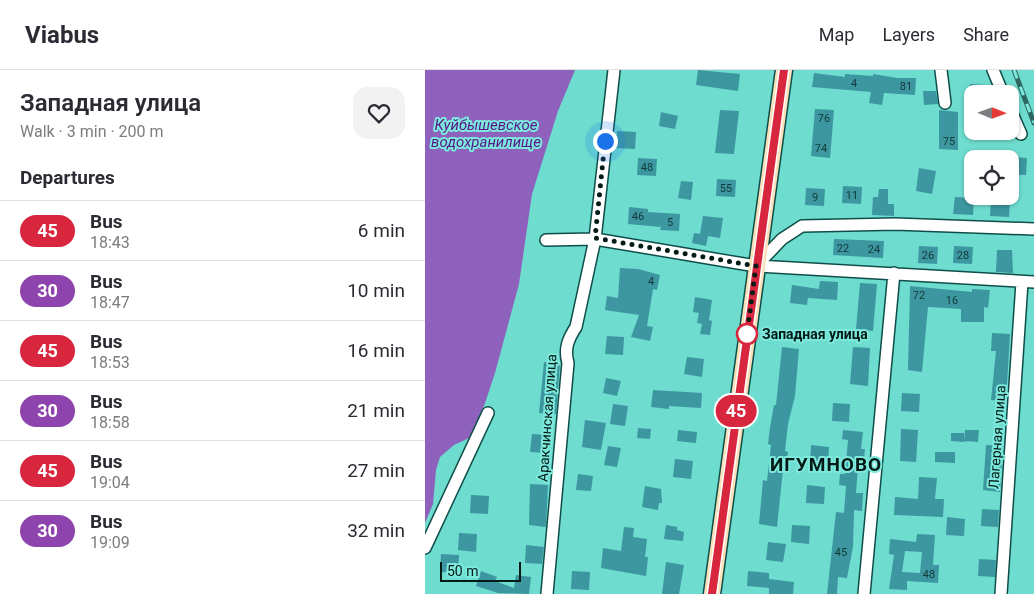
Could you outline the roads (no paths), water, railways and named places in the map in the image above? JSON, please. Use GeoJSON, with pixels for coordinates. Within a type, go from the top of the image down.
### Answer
{"type":"FeatureCollection","features":[{"type":"Feature","properties":{"kind":"main road"},"geometry":{"type":"LineString","coordinates":[[712,594],[784,70]]}},
{"type":"Feature","properties":{"kind":"street","name":"Аракчинская улица"},"geometry":{"type":"LineString","coordinates":[[547,594],[568,363],[565,353],[569,338],[576,327],[595,238],[614,70]]}},
{"type":"Feature","properties":{"kind":"street"},"geometry":{"type":"LineString","coordinates":[[941,70],[945,103]]}},
{"type":"Feature","properties":{"kind":"street"},"geometry":{"type":"LineString","coordinates":[[993,70],[999,85]]}},
{"type":"Feature","properties":{"kind":"street"},"geometry":{"type":"LineString","coordinates":[[1019,129],[1021,134]]}},
{"type":"Feature","properties":{"kind":"street"},"geometry":{"type":"LineString","coordinates":[[756,266],[782,239],[802,226],[895,224],[1034,229]]}},
{"type":"Feature","properties":{"kind":"street"},"geometry":{"type":"LineString","coordinates":[[546,240],[595,238],[756,266],[1028,282]]}},
{"type":"Feature","properties":{"kind":"street"},"geometry":{"type":"LineString","coordinates":[[864,594],[894,273]]}},
{"type":"Feature","properties":{"kind":"street","name":"Лагерная улица"},"geometry":{"type":"LineString","coordinates":[[1001,594],[1028,282]]}},
{"type":"Feature","properties":{"kind":"street"},"geometry":{"type":"LineString","coordinates":[[425,548],[488,413]]}},
{"type":"Feature","properties":{"kind":"water","name":"Куйбышевское водохранилище"},"geometry":{"type":"Polygon","coordinates":[[[425,70],[575,70],[558,111],[532,194],[519,284],[495,373],[484,406],[469,438],[454,445],[440,457],[436,470],[433,504],[425,523],[425,70]]]}},
{"type":"Feature","properties":{"kind":"railway"},"geometry":{"type":"LineString","coordinates":[[1014,70],[1034,123]]}},
{"type":"Feature","properties":{"kind":"place","name":"Западная улица"},"geometry":{"type":"Point","coordinates":[747,334]}},
{"type":"Feature","properties":{"kind":"district","name":"ИГУМНОВО"},"geometry":{"type":"Point","coordinates":[826,464]}}]}
